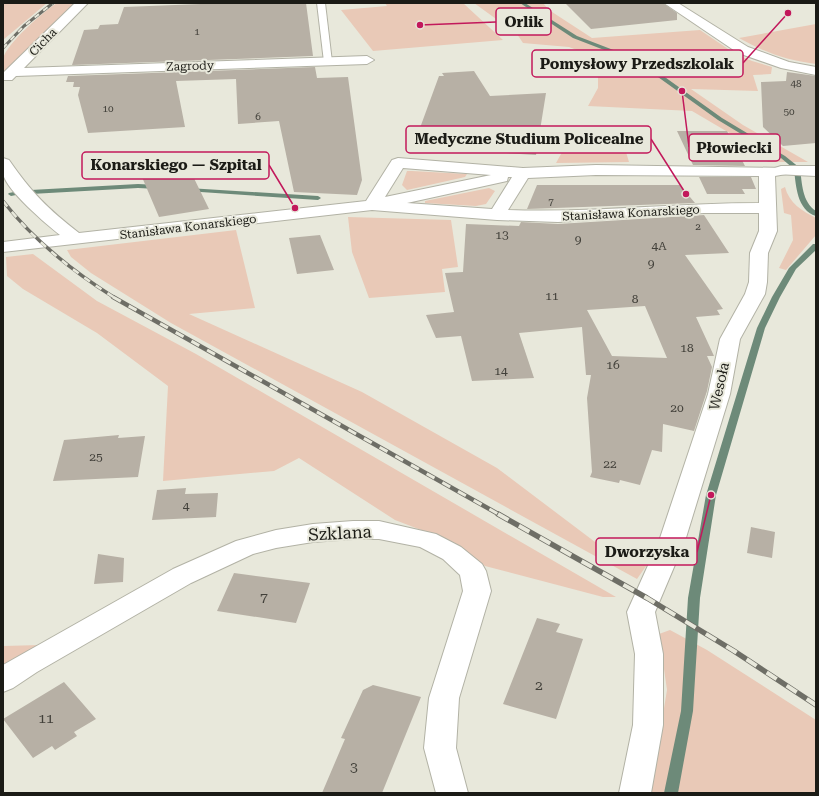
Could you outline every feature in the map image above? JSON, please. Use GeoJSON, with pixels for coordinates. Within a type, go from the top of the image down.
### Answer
{"type":"FeatureCollection","features":[{"type":"Feature","properties":{"kind":"street","name":"Cicha"},"geometry":{"type":"LineString","coordinates":[[3,81],[14,72],[82,3]]}},
{"type":"Feature","properties":{"kind":"street"},"geometry":{"type":"LineString","coordinates":[[670,3],[750,54],[786,66],[816,71]]}},
{"type":"Feature","properties":{"kind":"street","name":"Zagrody"},"geometry":{"type":"LineString","coordinates":[[14,72],[367,60]]}},
{"type":"Feature","properties":{"kind":"street"},"geometry":{"type":"LineString","coordinates":[[3,163],[22,190],[45,215],[76,239]]}},
{"type":"Feature","properties":{"kind":"street","name":"Stanisława Konarskiego"},"geometry":{"type":"LineString","coordinates":[[372,205],[398,163],[523,173],[596,170],[816,171]]}},
{"type":"Feature","properties":{"kind":"street","name":"Wesoła"},"geometry":{"type":"LineString","coordinates":[[635,793],[648,726],[649,654],[641,612],[672,541],[719,394],[730,339],[755,294],[758,282],[759,253],[768,231],[766,208],[774,171]]}},
{"type":"Feature","properties":{"kind":"street"},"geometry":{"type":"LineString","coordinates":[[497,215],[523,173]]}},
{"type":"Feature","properties":{"kind":"street","name":"Stanisława Konarskiego"},"geometry":{"type":"LineString","coordinates":[[3,247],[372,205],[523,173]]}},
{"type":"Feature","properties":{"kind":"street","name":"Stanisława Konarskiego"},"geometry":{"type":"LineString","coordinates":[[372,205],[497,215],[558,217],[704,208],[766,208]]}},
{"type":"Feature","properties":{"kind":"street","name":"Szklana"},"geometry":{"type":"LineString","coordinates":[[3,680],[27,664],[182,576],[245,547],[313,532],[353,530],[378,530],[427,540],[452,553],[473,571],[477,591],[444,698],[440,748],[452,793]]}},
{"type":"Feature","properties":{"kind":"lane"},"geometry":{"type":"LineString","coordinates":[[321,3],[328,62]]}},
{"type":"Feature","properties":{"kind":"shaded area"},"geometry":{"type":"Polygon","coordinates":[[[3,3],[47,3],[3,40],[3,3]]]}},
{"type":"Feature","properties":{"kind":"shaded area"},"geometry":{"type":"Polygon","coordinates":[[[57,3],[77,3],[3,74],[3,59],[11,45],[35,20],[57,3]]]}},
{"type":"Feature","properties":{"kind":"shaded area"},"geometry":{"type":"Polygon","coordinates":[[[385,3],[463,3],[503,40],[373,51],[341,10],[387,6],[385,3]]]}},
{"type":"Feature","properties":{"kind":"shaded area"},"geometry":{"type":"Polygon","coordinates":[[[474,3],[543,3],[549,10],[592,38],[700,30],[734,53],[752,61],[772,67],[771,74],[753,75],[758,91],[691,89],[743,125],[808,162],[768,162],[738,138],[692,111],[588,106],[598,88],[598,75],[585,72],[602,60],[569,47],[523,43],[517,34],[474,3]]]}},
{"type":"Feature","properties":{"kind":"shaded area"},"geometry":{"type":"Polygon","coordinates":[[[816,24],[816,64],[776,55],[739,38],[816,24]]]}},
{"type":"Feature","properties":{"kind":"shaded area"},"geometry":{"type":"Polygon","coordinates":[[[575,129],[619,129],[629,162],[556,163],[575,129]]]}},
{"type":"Feature","properties":{"kind":"shaded area"},"geometry":{"type":"Polygon","coordinates":[[[407,171],[467,174],[465,177],[407,190],[402,185],[407,171]]]}},
{"type":"Feature","properties":{"kind":"shaded area"},"geometry":{"type":"Polygon","coordinates":[[[785,187],[790,198],[797,206],[816,218],[816,235],[786,270],[779,268],[793,240],[791,215],[784,213],[781,189],[785,187]]]}},
{"type":"Feature","properties":{"kind":"shaded area"},"geometry":{"type":"Polygon","coordinates":[[[489,188],[495,191],[486,204],[476,206],[425,203],[425,201],[489,188]]]}},
{"type":"Feature","properties":{"kind":"shaded area"},"geometry":{"type":"Polygon","coordinates":[[[348,217],[451,220],[458,267],[442,269],[445,292],[369,298],[352,252],[348,217]]]}},
{"type":"Feature","properties":{"kind":"shaded area"},"geometry":{"type":"Polygon","coordinates":[[[236,230],[255,308],[189,314],[362,392],[497,468],[607,551],[651,559],[637,579],[171,323],[91,273],[71,257],[67,250],[236,230]]]}},
{"type":"Feature","properties":{"kind":"shaded area"},"geometry":{"type":"Polygon","coordinates":[[[33,254],[97,301],[196,354],[616,597],[603,597],[485,566],[455,543],[395,520],[299,458],[274,471],[163,481],[168,386],[97,333],[23,289],[7,276],[6,257],[33,254]]]}},
{"type":"Feature","properties":{"kind":"shaded area"},"geometry":{"type":"Polygon","coordinates":[[[670,630],[707,650],[816,720],[816,793],[650,793],[667,690],[659,634],[670,630]]]}},
{"type":"Feature","properties":{"kind":"shaded area"},"geometry":{"type":"Polygon","coordinates":[[[41,645],[3,666],[3,646],[41,645]]]}},
{"type":"Feature","properties":{"kind":"building"},"geometry":{"type":"Polygon","coordinates":[[[226,3],[306,3],[313,56],[72,65],[84,30],[98,29],[100,25],[118,24],[124,7],[226,3]]]}},
{"type":"Feature","properties":{"kind":"building"},"geometry":{"type":"Polygon","coordinates":[[[565,3],[663,3],[677,13],[677,20],[591,29],[565,3]]]}},
{"type":"Feature","properties":{"kind":"building"},"geometry":{"type":"Polygon","coordinates":[[[315,67],[317,78],[348,77],[362,180],[357,195],[294,192],[279,121],[238,124],[236,79],[176,81],[185,127],[88,133],[78,95],[80,87],[73,87],[74,82],[66,82],[68,76],[315,67]]]}},
{"type":"Feature","properties":{"kind":"building"},"geometry":{"type":"Polygon","coordinates":[[[474,71],[490,96],[546,93],[536,155],[413,147],[439,76],[444,76],[442,73],[474,71]]]}},
{"type":"Feature","properties":{"kind":"building"},"geometry":{"type":"Polygon","coordinates":[[[787,72],[816,76],[816,143],[783,146],[763,127],[761,82],[786,81],[787,72]]]}},
{"type":"Feature","properties":{"kind":"building"},"geometry":{"type":"Polygon","coordinates":[[[677,131],[727,131],[745,166],[693,165],[677,131]]]}},
{"type":"Feature","properties":{"kind":"building"},"geometry":{"type":"Polygon","coordinates":[[[136,163],[188,166],[209,209],[159,217],[136,163]]]}},
{"type":"Feature","properties":{"kind":"building"},"geometry":{"type":"Polygon","coordinates":[[[699,177],[751,177],[756,189],[742,189],[745,194],[707,194],[699,177]]]}},
{"type":"Feature","properties":{"kind":"building"},"geometry":{"type":"Polygon","coordinates":[[[537,185],[680,185],[695,203],[527,209],[537,185]]]}},
{"type":"Feature","properties":{"kind":"building"},"geometry":{"type":"Polygon","coordinates":[[[704,215],[729,253],[685,255],[723,309],[717,310],[720,315],[696,317],[714,356],[707,356],[712,367],[707,391],[694,431],[663,424],[662,452],[652,450],[640,485],[620,480],[619,483],[590,477],[592,472],[587,398],[591,375],[586,375],[582,327],[519,333],[534,378],[472,381],[461,336],[436,338],[426,315],[454,312],[445,273],[463,272],[466,224],[519,226],[521,222],[558,224],[704,215]],[[645,306],[587,310],[612,356],[667,358],[645,306]]]}},
{"type":"Feature","properties":{"kind":"building"},"geometry":{"type":"Polygon","coordinates":[[[320,235],[334,270],[297,274],[289,238],[320,235]]]}},
{"type":"Feature","properties":{"kind":"building"},"geometry":{"type":"Polygon","coordinates":[[[119,435],[118,438],[145,436],[138,477],[53,481],[64,440],[119,435]]]}},
{"type":"Feature","properties":{"kind":"building"},"geometry":{"type":"Polygon","coordinates":[[[186,488],[185,494],[218,493],[216,517],[152,520],[157,490],[186,488]]]}},
{"type":"Feature","properties":{"kind":"building"},"geometry":{"type":"Polygon","coordinates":[[[751,527],[775,532],[772,558],[747,553],[751,527]]]}},
{"type":"Feature","properties":{"kind":"building"},"geometry":{"type":"Polygon","coordinates":[[[98,554],[124,558],[123,582],[94,584],[98,554]]]}},
{"type":"Feature","properties":{"kind":"building"},"geometry":{"type":"Polygon","coordinates":[[[234,573],[310,583],[296,623],[217,611],[234,573]]]}},
{"type":"Feature","properties":{"kind":"building"},"geometry":{"type":"Polygon","coordinates":[[[537,618],[560,624],[556,632],[583,639],[556,719],[503,704],[537,618]]]}},
{"type":"Feature","properties":{"kind":"building"},"geometry":{"type":"Polygon","coordinates":[[[64,682],[96,719],[74,732],[77,736],[55,750],[52,746],[33,758],[3,719],[64,682]]]}},
{"type":"Feature","properties":{"kind":"building"},"geometry":{"type":"Polygon","coordinates":[[[373,685],[421,697],[382,793],[322,793],[345,739],[341,738],[363,690],[373,685]]]}},
{"type":"Feature","properties":{"kind":"waterway"},"geometry":{"type":"LineString","coordinates":[[522,3],[575,37],[627,57],[653,71],[720,119],[783,157],[797,168],[799,188],[803,200],[806,206],[816,214]]}},
{"type":"Feature","properties":{"kind":"waterway"},"geometry":{"type":"LineString","coordinates":[[31,192],[138,186],[158,187]]}},
{"type":"Feature","properties":{"kind":"waterway"},"geometry":{"type":"LineString","coordinates":[[188,190],[318,198]]}},
{"type":"Feature","properties":{"kind":"waterway"},"geometry":{"type":"LineString","coordinates":[[11,194],[19,193]]}},
{"type":"Feature","properties":{"kind":"waterway"},"geometry":{"type":"LineString","coordinates":[[671,793],[687,711],[694,598],[711,495],[761,328],[776,297],[793,268],[816,246]]}},
{"type":"Feature","properties":{"kind":"railway"},"geometry":{"type":"LineString","coordinates":[[3,48],[24,26],[53,3]]}},
{"type":"Feature","properties":{"kind":"railway"},"geometry":{"type":"LineString","coordinates":[[3,201],[15,216],[54,254],[115,298]]}},
{"type":"Feature","properties":{"kind":"railway"},"geometry":{"type":"LineString","coordinates":[[113,297],[500,515]]}},
{"type":"Feature","properties":{"kind":"railway"},"geometry":{"type":"LineString","coordinates":[[498,514],[647,598],[734,651],[816,705]]}},
{"type":"Feature","properties":{"kind":"place","name":"Pomysłowy Przedszkolak"},"geometry":{"type":"Point","coordinates":[788,13]}},
{"type":"Feature","properties":{"kind":"place","name":"Orlik"},"geometry":{"type":"Point","coordinates":[420,25]}},
{"type":"Feature","properties":{"kind":"place","name":"Płowiecki"},"geometry":{"type":"Point","coordinates":[682,91]}},
{"type":"Feature","properties":{"kind":"place","name":"Medyczne Studium Policealne"},"geometry":{"type":"Point","coordinates":[686,194]}},
{"type":"Feature","properties":{"kind":"place","name":"Konarskiego — Szpital"},"geometry":{"type":"Point","coordinates":[295,208]}},
{"type":"Feature","properties":{"kind":"place","name":"Dworzyska"},"geometry":{"type":"Point","coordinates":[711,495]}}]}
